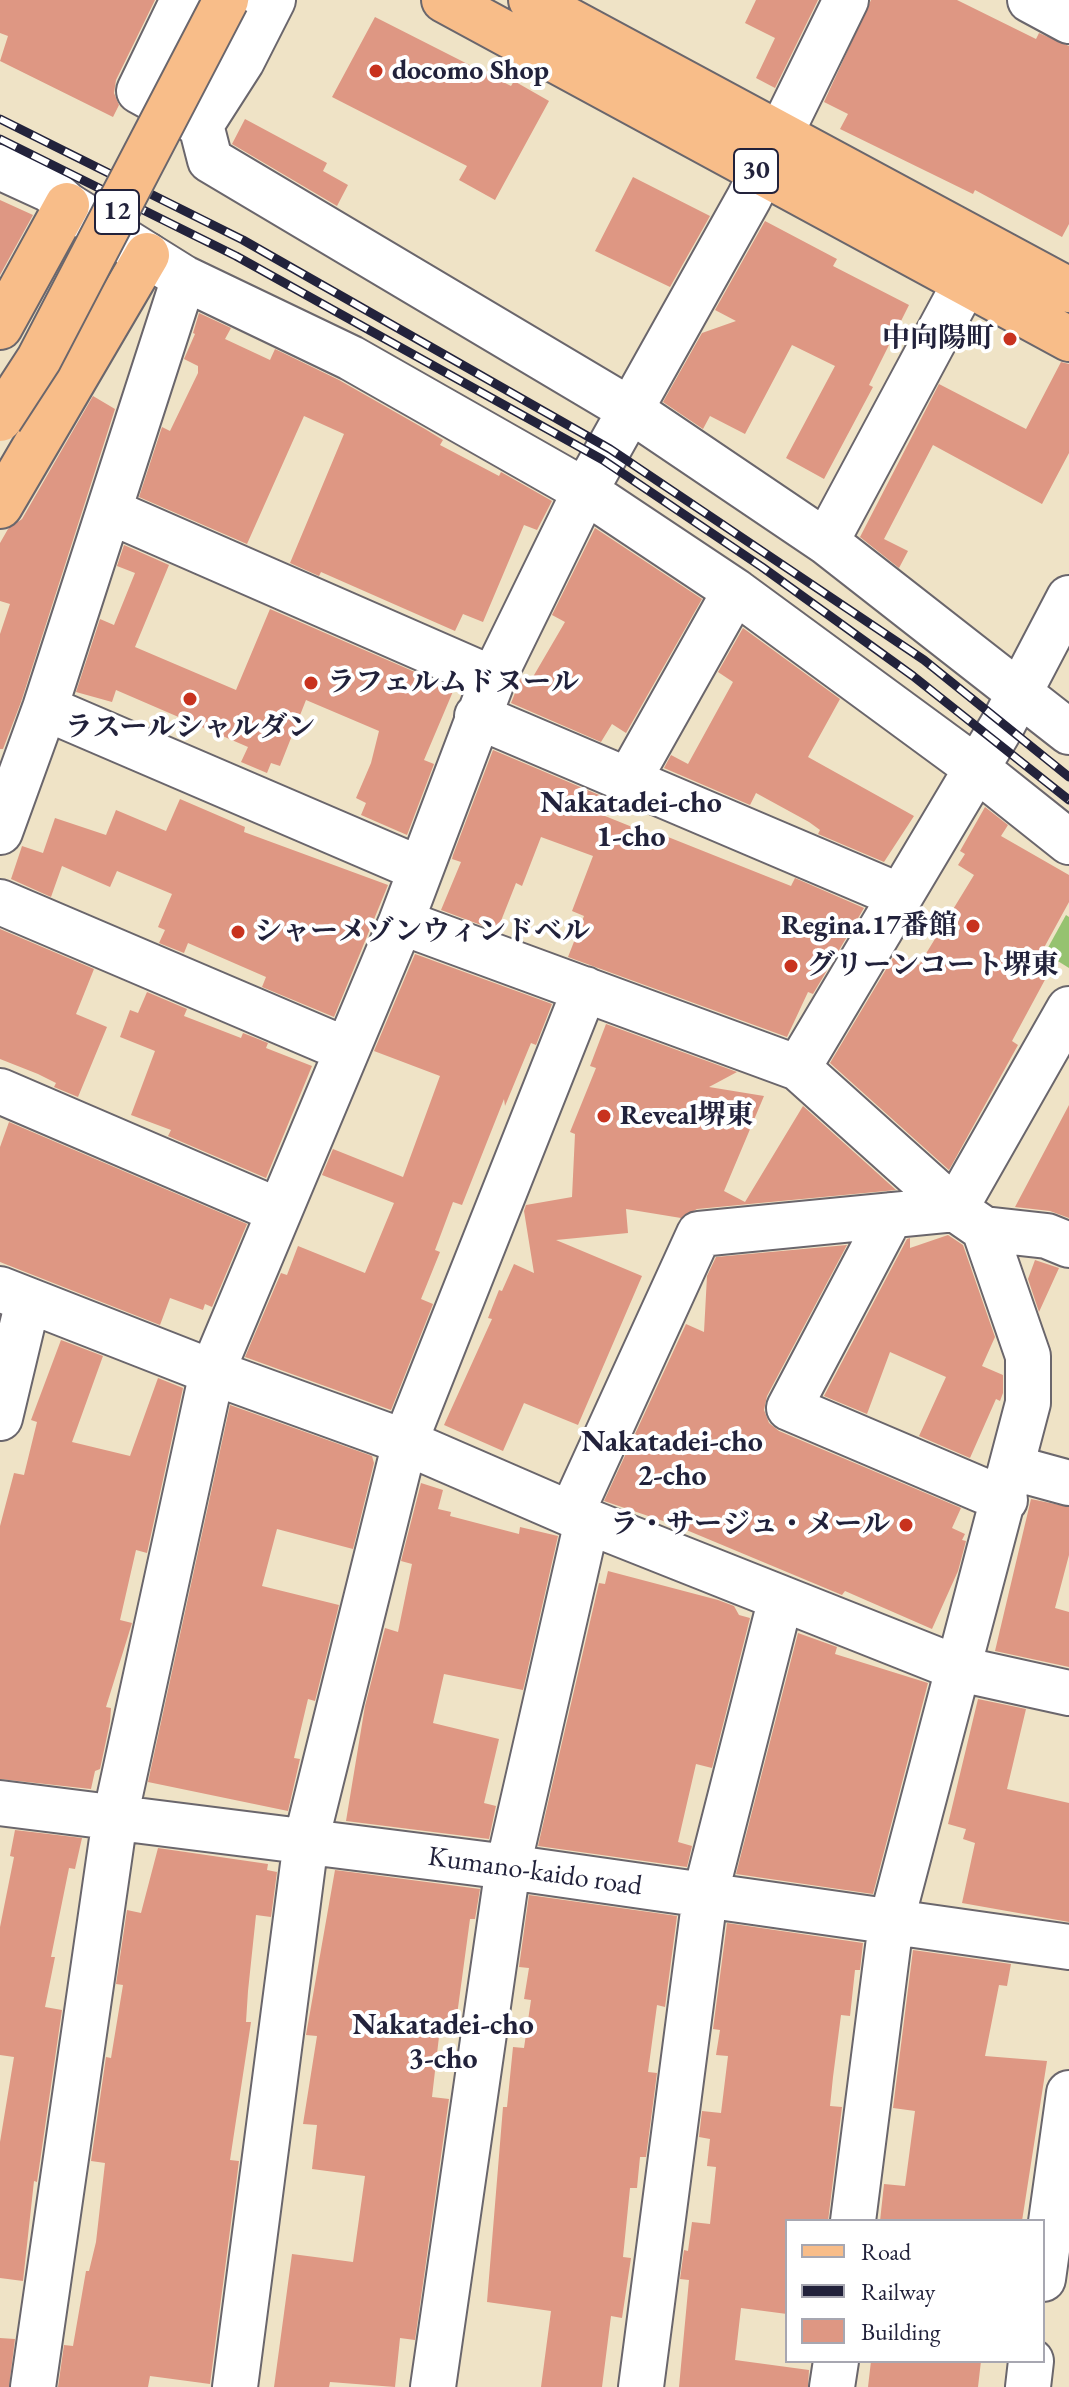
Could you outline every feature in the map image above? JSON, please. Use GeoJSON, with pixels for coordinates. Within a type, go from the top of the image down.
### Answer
{"type":"FeatureCollection","features":[{"type":"Feature","properties":{"kind":"main road","name":"12"},"geometry":{"type":"LineString","coordinates":[[0,419],[39,359],[79,285],[226,0]]}},
{"type":"Feature","properties":{"kind":"main road","name":"30"},"geometry":{"type":"LineString","coordinates":[[444,0],[964,285],[1069,339]]}},
{"type":"Feature","properties":{"kind":"main road","name":"30"},"geometry":{"type":"LineString","coordinates":[[531,0],[1069,290]]}},
{"type":"Feature","properties":{"kind":"main road"},"geometry":{"type":"LineString","coordinates":[[0,327],[67,205]]}},
{"type":"Feature","properties":{"kind":"main road"},"geometry":{"type":"LineString","coordinates":[[0,506],[147,255]]}},
{"type":"Feature","properties":{"kind":"street"},"geometry":{"type":"LineString","coordinates":[[183,0],[139,91],[201,125],[210,160],[632,411],[826,542],[1022,692],[1069,732]]}},
{"type":"Feature","properties":{"kind":"street"},"geometry":{"type":"LineString","coordinates":[[201,125],[242,61],[273,0]]}},
{"type":"Feature","properties":{"kind":"street"},"geometry":{"type":"LineString","coordinates":[[33,2387],[115,1818],[212,1372],[401,922],[485,698],[585,491],[761,174],[846,0]]}},
{"type":"Feature","properties":{"kind":"street"},"geometry":{"type":"LineString","coordinates":[[1030,0],[1069,21]]}},
{"type":"Feature","properties":{"kind":"street"},"geometry":{"type":"LineString","coordinates":[[0,167],[50,190],[67,205],[184,278],[351,358],[585,491],[735,591],[976,768],[1069,842]]}},
{"type":"Feature","properties":{"kind":"street"},"geometry":{"type":"LineString","coordinates":[[0,832],[45,708],[184,278]]}},
{"type":"Feature","properties":{"kind":"street"},"geometry":{"type":"LineString","coordinates":[[826,542],[964,285]]}},
{"type":"Feature","properties":{"kind":"street"},"geometry":{"type":"LineString","coordinates":[[109,511],[485,698],[628,781],[900,896]]}},
{"type":"Feature","properties":{"kind":"street"},"geometry":{"type":"LineString","coordinates":[[628,781],[735,591]]}},
{"type":"Feature","properties":{"kind":"street"},"geometry":{"type":"LineString","coordinates":[[798,1068],[1022,692],[1067,606]]}},
{"type":"Feature","properties":{"kind":"street"},"geometry":{"type":"LineString","coordinates":[[45,708],[420,869]]}},
{"type":"Feature","properties":{"kind":"street"},"geometry":{"type":"LineString","coordinates":[[0,902],[347,1050]]}},
{"type":"Feature","properties":{"kind":"street"},"geometry":{"type":"LineString","coordinates":[[401,922],[798,1068],[969,1219],[1028,1356],[1028,1403],[1010,1484],[891,1923],[853,2219]]}},
{"type":"Feature","properties":{"kind":"street"},"geometry":{"type":"LineString","coordinates":[[235,2387],[306,1841],[405,1442],[585,989]]}},
{"type":"Feature","properties":{"kind":"street"},"geometry":{"type":"LineString","coordinates":[[969,1219],[1069,1009]]}},
{"type":"Feature","properties":{"kind":"street"},"geometry":{"type":"LineString","coordinates":[[0,1091],[279,1211]]}},
{"type":"Feature","properties":{"kind":"street"},"geometry":{"type":"LineString","coordinates":[[891,1215],[789,1408],[1010,1484],[1069,1483]]}},
{"type":"Feature","properties":{"kind":"street"},"geometry":{"type":"LineString","coordinates":[[433,2387],[508,1867],[579,1517],[699,1234],[891,1215],[969,1219],[1047,1236],[1069,1245]]}},
{"type":"Feature","properties":{"kind":"street"},"geometry":{"type":"LineString","coordinates":[[0,1418],[14,1295],[405,1442],[579,1517],[960,1669],[1069,1693]]}},
{"type":"Feature","properties":{"kind":"street"},"geometry":{"type":"LineString","coordinates":[[641,2387],[705,1896],[781,1598]]}},
{"type":"Feature","properties":{"kind":"street","name":"Kumano-kaido road"},"geometry":{"type":"LineString","coordinates":[[0,1803],[508,1867],[1069,1947]]}},
{"type":"Feature","properties":{"kind":"street"},"geometry":{"type":"LineString","coordinates":[[1045,2265],[1069,2093]]}},
{"type":"Feature","properties":{"kind":"street"},"geometry":{"type":"LineString","coordinates":[[832,2387],[836,2363]]}},
{"type":"Feature","properties":{"kind":"street"},"geometry":{"type":"LineString","coordinates":[[1028,2387],[1031,2363]]}},
{"type":"Feature","properties":{"kind":"green space"},"geometry":{"type":"Polygon","coordinates":[[[1066,915],[1069,917],[1069,968],[1045,953],[1066,915]]]}},
{"type":"Feature","properties":{"kind":"building"},"geometry":{"type":"Polygon","coordinates":[[[0,0],[155,0],[116,80],[114,93],[119,105],[113,117],[0,61],[8,36],[0,33],[0,0]]]}},
{"type":"Feature","properties":{"kind":"building"},"geometry":{"type":"Polygon","coordinates":[[[756,0],[818,0],[775,88],[756,78],[775,38],[745,23],[756,0]]]}},
{"type":"Feature","properties":{"kind":"building"},"geometry":{"type":"Polygon","coordinates":[[[871,0],[957,0],[1036,39],[1039,33],[1069,46],[1069,224],[1062,237],[975,190],[973,194],[840,129],[848,114],[824,102],[871,0]]]}},
{"type":"Feature","properties":{"kind":"building"},"geometry":{"type":"Polygon","coordinates":[[[375,17],[511,86],[514,81],[549,101],[495,200],[459,180],[467,166],[332,97],[375,17]]]}},
{"type":"Feature","properties":{"kind":"building"},"geometry":{"type":"Polygon","coordinates":[[[245,119],[327,163],[323,171],[348,185],[337,206],[232,144],[245,119]]]}},
{"type":"Feature","properties":{"kind":"building"},"geometry":{"type":"Polygon","coordinates":[[[633,177],[710,216],[670,287],[595,251],[633,177]]]}},
{"type":"Feature","properties":{"kind":"building"},"geometry":{"type":"Polygon","coordinates":[[[0,200],[33,215],[0,275],[0,200]]]}},
{"type":"Feature","properties":{"kind":"building"},"geometry":{"type":"Polygon","coordinates":[[[765,221],[837,259],[833,266],[909,305],[869,385],[873,387],[824,479],[786,458],[835,366],[792,345],[745,434],[710,416],[703,429],[663,402],[702,333],[736,321],[715,310],[765,221]]]}},
{"type":"Feature","properties":{"kind":"building"},"geometry":{"type":"Polygon","coordinates":[[[199,313],[231,328],[225,339],[270,360],[275,349],[339,380],[443,440],[440,445],[499,476],[501,472],[552,501],[537,530],[524,525],[483,622],[463,614],[455,631],[321,572],[319,576],[290,563],[344,434],[304,416],[247,544],[139,497],[162,427],[170,431],[198,373],[198,366],[184,359],[195,334],[199,313]]]}},
{"type":"Feature","properties":{"kind":"building"},"geometry":{"type":"Polygon","coordinates":[[[1061,362],[1069,364],[1069,453],[1042,504],[933,445],[884,539],[908,551],[899,568],[860,537],[939,384],[1026,429],[1061,362]]]}},
{"type":"Feature","properties":{"kind":"building"},"geometry":{"type":"Polygon","coordinates":[[[93,396],[115,409],[21,702],[3,749],[0,749],[0,634],[10,604],[0,601],[0,543],[8,529],[22,519],[93,396]]]}},
{"type":"Feature","properties":{"kind":"building"},"geometry":{"type":"Polygon","coordinates":[[[595,528],[702,599],[626,733],[612,724],[601,742],[511,703],[521,678],[530,682],[565,622],[552,615],[595,528]]]}},
{"type":"Feature","properties":{"kind":"building"},"geometry":{"type":"Polygon","coordinates":[[[124,545],[169,565],[135,647],[236,690],[270,609],[454,689],[424,760],[434,764],[407,835],[361,815],[366,803],[356,798],[371,763],[379,731],[306,700],[280,766],[271,763],[267,773],[241,762],[248,747],[116,690],[112,702],[76,692],[100,619],[114,625],[135,573],[117,566],[124,545]]]}},
{"type":"Feature","properties":{"kind":"building"},"geometry":{"type":"Polygon","coordinates":[[[743,628],[840,699],[808,757],[914,816],[884,862],[818,834],[820,830],[809,822],[756,793],[750,805],[664,768],[671,755],[688,764],[733,682],[718,672],[743,628]]]}},
{"type":"Feature","properties":{"kind":"building"},"geometry":{"type":"Polygon","coordinates":[[[493,750],[611,800],[605,816],[657,837],[658,833],[791,886],[795,878],[864,908],[813,994],[808,992],[787,1037],[568,957],[584,916],[572,911],[593,856],[541,837],[522,886],[516,883],[497,931],[441,910],[461,862],[452,859],[453,855],[493,750]]]}},
{"type":"Feature","properties":{"kind":"building"},"geometry":{"type":"Polygon","coordinates":[[[180,799],[245,827],[244,832],[388,885],[334,1017],[262,987],[266,977],[188,943],[184,953],[159,943],[165,930],[158,927],[172,894],[117,871],[110,887],[62,866],[51,897],[11,879],[22,846],[43,853],[55,818],[106,835],[116,810],[166,831],[180,799]]]}},
{"type":"Feature","properties":{"kind":"building"},"geometry":{"type":"Polygon","coordinates":[[[985,807],[1008,825],[1001,836],[1069,875],[1069,902],[1040,955],[1054,963],[1012,1041],[1018,1045],[949,1170],[830,1063],[897,951],[919,965],[974,875],[958,865],[965,854],[960,851],[985,807]]]}},
{"type":"Feature","properties":{"kind":"building"},"geometry":{"type":"Polygon","coordinates":[[[0,929],[94,969],[76,1014],[107,1027],[78,1097],[54,1087],[56,1083],[38,1074],[0,1059],[0,929]]]}},
{"type":"Feature","properties":{"kind":"building"},"geometry":{"type":"Polygon","coordinates":[[[415,954],[552,1004],[536,1045],[531,1043],[505,1106],[504,1099],[462,1205],[453,1202],[435,1250],[440,1252],[421,1299],[433,1304],[391,1410],[245,1357],[281,1273],[287,1275],[298,1246],[365,1273],[394,1203],[322,1175],[333,1149],[403,1177],[440,1076],[374,1051],[415,954]]]}},
{"type":"Feature","properties":{"kind":"building"},"geometry":{"type":"Polygon","coordinates":[[[147,992],[187,1009],[184,1016],[241,1038],[243,1033],[268,1043],[266,1048],[312,1066],[266,1178],[168,1136],[171,1130],[131,1115],[155,1051],[120,1037],[130,1010],[138,1013],[147,992]]]}},
{"type":"Feature","properties":{"kind":"building"},"geometry":{"type":"Polygon","coordinates":[[[606,1024],[737,1072],[709,1087],[764,1096],[724,1191],[745,1202],[803,1106],[896,1190],[697,1209],[681,1218],[626,1209],[628,1233],[556,1240],[642,1276],[578,1425],[524,1403],[503,1451],[444,1425],[492,1319],[488,1318],[499,1290],[502,1291],[514,1264],[534,1273],[524,1211],[526,1205],[572,1197],[575,1134],[570,1132],[596,1068],[590,1066],[606,1024]]]}},
{"type":"Feature","properties":{"kind":"building"},"geometry":{"type":"Polygon","coordinates":[[[1069,1105],[1069,1218],[1050,1211],[1015,1207],[1069,1105]]]}},
{"type":"Feature","properties":{"kind":"building"},"geometry":{"type":"Polygon","coordinates":[[[9,1122],[247,1224],[212,1307],[205,1304],[203,1310],[170,1298],[160,1325],[0,1262],[0,1147],[9,1122]]]}},
{"type":"Feature","properties":{"kind":"building"},"geometry":{"type":"Polygon","coordinates":[[[948,1235],[963,1245],[995,1337],[982,1366],[1003,1375],[1000,1401],[996,1399],[970,1458],[919,1436],[946,1377],[890,1352],[867,1414],[824,1396],[907,1239],[910,1238],[910,1248],[948,1235]]]}},
{"type":"Feature","properties":{"kind":"building"},"geometry":{"type":"Polygon","coordinates":[[[847,1245],[767,1396],[764,1410],[769,1423],[779,1431],[961,1508],[952,1528],[965,1534],[962,1540],[966,1541],[958,1571],[932,1629],[845,1591],[842,1595],[672,1524],[604,1501],[686,1324],[704,1332],[707,1276],[716,1257],[847,1245]]]}},
{"type":"Feature","properties":{"kind":"building"},"geometry":{"type":"Polygon","coordinates":[[[1035,1260],[1059,1268],[1039,1312],[1028,1279],[1035,1260]]]}},
{"type":"Feature","properties":{"kind":"building"},"geometry":{"type":"Polygon","coordinates":[[[61,1340],[103,1356],[72,1442],[130,1456],[158,1378],[183,1388],[147,1553],[136,1550],[120,1620],[132,1623],[106,1707],[111,1708],[110,1722],[100,1769],[95,1771],[91,1789],[0,1779],[0,1526],[14,1473],[24,1475],[37,1422],[31,1420],[61,1340]]]}},
{"type":"Feature","properties":{"kind":"building"},"geometry":{"type":"Polygon","coordinates":[[[230,1405],[372,1456],[374,1463],[353,1549],[277,1529],[262,1586],[339,1605],[315,1701],[308,1699],[294,1758],[300,1759],[288,1811],[148,1782],[230,1405]]]}},
{"type":"Feature","properties":{"kind":"building"},"geometry":{"type":"Polygon","coordinates":[[[421,1483],[443,1490],[438,1509],[451,1512],[450,1516],[519,1534],[520,1527],[558,1536],[523,1690],[444,1674],[433,1723],[499,1739],[484,1803],[496,1806],[489,1839],[346,1821],[365,1706],[385,1628],[398,1632],[412,1564],[401,1561],[421,1483]]]}},
{"type":"Feature","properties":{"kind":"building"},"geometry":{"type":"Polygon","coordinates":[[[1031,1499],[1069,1507],[1069,1555],[1055,1608],[1069,1612],[1069,1667],[995,1651],[1031,1499]]]}},
{"type":"Feature","properties":{"kind":"building"},"geometry":{"type":"Polygon","coordinates":[[[608,1571],[718,1600],[734,1606],[739,1615],[750,1618],[712,1768],[696,1764],[678,1842],[692,1846],[687,1867],[538,1846],[599,1583],[605,1584],[608,1571]]]}},
{"type":"Feature","properties":{"kind":"building"},"geometry":{"type":"Polygon","coordinates":[[[798,1633],[837,1647],[835,1654],[928,1683],[873,1894],[736,1874],[798,1633]]]}},
{"type":"Feature","properties":{"kind":"building"},"geometry":{"type":"Polygon","coordinates":[[[978,1699],[1026,1709],[1007,1789],[1069,1803],[1069,1922],[962,1903],[975,1843],[963,1839],[966,1829],[948,1824],[978,1699]]]}},
{"type":"Feature","properties":{"kind":"building"},"geometry":{"type":"Polygon","coordinates":[[[15,1830],[82,1838],[75,1869],[69,1868],[51,1957],[55,1957],[45,2007],[62,2010],[37,2182],[34,2181],[23,2281],[0,2278],[0,2142],[14,2057],[0,2055],[0,1927],[14,1857],[10,1856],[15,1830]]]}},
{"type":"Feature","properties":{"kind":"building"},"geometry":{"type":"Polygon","coordinates":[[[158,1848],[268,1864],[267,1870],[277,1872],[271,1917],[256,1915],[246,2022],[251,2022],[230,2160],[239,2161],[210,2384],[150,2376],[148,2387],[58,2387],[64,2345],[73,2346],[86,2271],[89,2271],[96,2242],[105,2163],[91,2161],[106,2057],[111,2058],[123,1985],[116,1984],[127,1910],[141,1913],[158,1848]]]}},
{"type":"Feature","properties":{"kind":"building"},"geometry":{"type":"Polygon","coordinates":[[[335,1870],[480,1889],[475,1919],[470,1919],[455,2030],[440,2028],[432,2097],[449,2099],[415,2340],[400,2338],[395,2387],[330,2382],[329,2387],[274,2387],[292,2254],[353,2262],[365,2176],[312,2169],[317,2125],[303,2124],[317,2036],[306,2035],[335,1870]]]}},
{"type":"Feature","properties":{"kind":"building"},"geometry":{"type":"Polygon","coordinates":[[[529,1895],[677,1916],[665,2007],[657,2005],[648,2072],[657,2073],[646,2157],[640,2157],[637,2188],[630,2188],[623,2257],[631,2258],[622,2318],[611,2316],[602,2387],[541,2387],[551,2311],[487,2302],[503,2107],[507,2107],[513,2047],[524,2048],[531,2000],[524,1999],[529,1968],[519,1967],[529,1895]]]}},
{"type":"Feature","properties":{"kind":"building"},"geometry":{"type":"Polygon","coordinates":[[[727,1923],[863,1943],[860,1970],[855,1970],[850,2016],[841,2015],[833,2077],[830,2106],[842,2107],[828,2219],[785,2219],[785,2314],[741,2308],[735,2360],[809,2370],[808,2387],[679,2387],[689,2280],[680,2279],[684,2250],[688,2251],[692,2222],[710,2224],[716,2167],[707,2166],[710,2139],[699,2137],[702,2111],[721,2113],[728,2056],[716,2055],[720,2030],[713,2029],[727,1923]]]}},
{"type":"Feature","properties":{"kind":"building"},"geometry":{"type":"Polygon","coordinates":[[[913,1950],[1011,1964],[1007,1986],[999,1985],[985,2056],[1047,2061],[1022,2219],[880,2219],[884,2184],[905,2186],[915,2111],[893,2108],[913,1950]]]}},
{"type":"Feature","properties":{"kind":"building"},"geometry":{"type":"Polygon","coordinates":[[[0,2338],[15,2339],[9,2387],[0,2387],[0,2338]]]}},
{"type":"Feature","properties":{"kind":"building"},"geometry":{"type":"Polygon","coordinates":[[[871,2363],[981,2363],[978,2387],[868,2387],[871,2363]]]}},
{"type":"Feature","properties":{"kind":"railway"},"geometry":{"type":"LineString","coordinates":[[0,119],[243,240],[610,449],[924,660],[1069,777]]}},
{"type":"Feature","properties":{"kind":"railway"},"geometry":{"type":"LineString","coordinates":[[0,139],[236,256],[603,460],[762,567],[913,676],[1069,800]]}},
{"type":"Feature","properties":{"kind":"place","name":"docomo Shop"},"geometry":{"type":"Point","coordinates":[376,71]}},
{"type":"Feature","properties":{"kind":"place","name":"中向陽町"},"geometry":{"type":"Point","coordinates":[1010,339]}},
{"type":"Feature","properties":{"kind":"place","name":"ラフェルムドヌール"},"geometry":{"type":"Point","coordinates":[311,683]}},
{"type":"Feature","properties":{"kind":"place","name":"ラスールシャルダン"},"geometry":{"type":"Point","coordinates":[190,699]}},
{"type":"Feature","properties":{"kind":"place","name":"Regina.17番館"},"geometry":{"type":"Point","coordinates":[973,926]}},
{"type":"Feature","properties":{"kind":"place","name":"シャーメゾンウィンドベル"},"geometry":{"type":"Point","coordinates":[238,932]}},
{"type":"Feature","properties":{"kind":"place","name":"グリーンコート堺東"},"geometry":{"type":"Point","coordinates":[791,966]}},
{"type":"Feature","properties":{"kind":"place","name":"Reveal堺東"},"geometry":{"type":"Point","coordinates":[604,1116]}},
{"type":"Feature","properties":{"kind":"place","name":"ラ・サージュ・メール"},"geometry":{"type":"Point","coordinates":[906,1525]}},
{"type":"Feature","properties":{"kind":"district","name":"Nakatadei-cho 1-cho"},"geometry":{"type":"Point","coordinates":[631,821]}},
{"type":"Feature","properties":{"kind":"district","name":"Nakatadei-cho 2-cho"},"geometry":{"type":"Point","coordinates":[672,1460]}},
{"type":"Feature","properties":{"kind":"district","name":"Nakatadei-cho 3-cho"},"geometry":{"type":"Point","coordinates":[443,2043]}}]}
